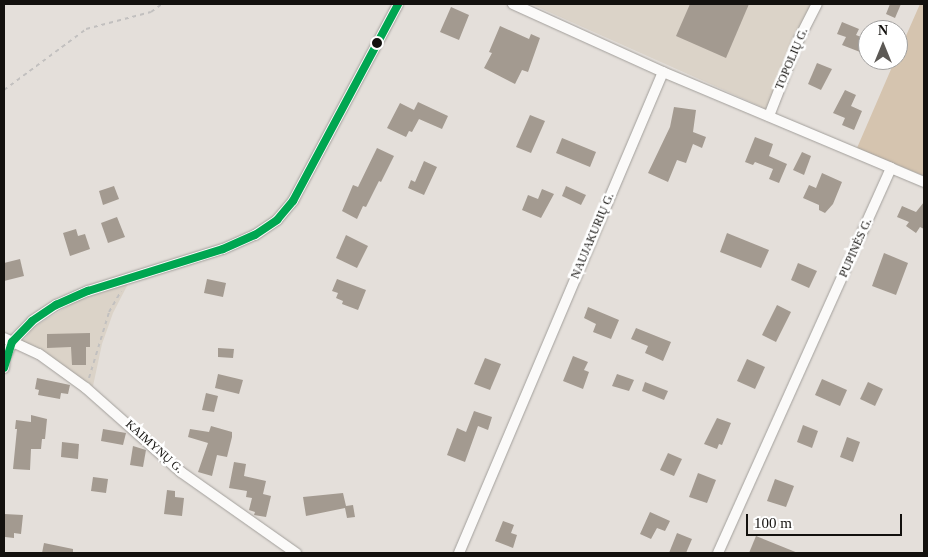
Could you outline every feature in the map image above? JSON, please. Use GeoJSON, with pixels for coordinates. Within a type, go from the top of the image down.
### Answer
{"type":"FeatureCollection","features":[{"type":"Feature","properties":{"kind":"street"},"geometry":{"type":"LineString","coordinates":[[4,368],[8,340],[56,305],[88,291],[223,250],[255,235],[277,220],[293,201],[398,4]]}},
{"type":"Feature","properties":{"kind":"street"},"geometry":{"type":"LineString","coordinates":[[513,4],[663,72],[924,182]]}},
{"type":"Feature","properties":{"kind":"street","name":"TOPOLIŲ G."},"geometry":{"type":"LineString","coordinates":[[769,116],[799,39],[817,4]]}},
{"type":"Feature","properties":{"kind":"street","name":"NAUJAKURIŲ G."},"geometry":{"type":"LineString","coordinates":[[459,553],[663,72]]}},
{"type":"Feature","properties":{"kind":"street","name":"PUPINĖS G."},"geometry":{"type":"LineString","coordinates":[[718,553],[891,168]]}},
{"type":"Feature","properties":{"kind":"street","name":"KAIMYNŲ G."},"geometry":{"type":"LineString","coordinates":[[8,340],[39,354],[86,388],[181,472],[296,553]]}},
{"type":"Feature","properties":{"kind":"path"},"geometry":{"type":"LineString","coordinates":[[4,90],[86,29],[151,12],[162,4]]}},
{"type":"Feature","properties":{"kind":"path"},"geometry":{"type":"LineString","coordinates":[[86,388],[108,312],[128,278]]}},
{"type":"Feature","properties":{"kind":"shaded area"},"geometry":{"type":"Polygon","coordinates":[[[531,4],[811,4],[795,36],[766,109],[531,4]]]}},
{"type":"Feature","properties":{"kind":"shaded area"},"geometry":{"type":"Polygon","coordinates":[[[920,4],[924,4],[924,176],[857,148],[891,70],[908,70],[908,31],[920,4]]]}},
{"type":"Feature","properties":{"kind":"shaded area"},"geometry":{"type":"Polygon","coordinates":[[[128,284],[113,313],[102,344],[93,386],[22,342],[34,327],[76,301],[128,284]]]}},
{"type":"Feature","properties":{"kind":"building"},"geometry":{"type":"Polygon","coordinates":[[[690,4],[749,4],[726,58],[676,36],[690,4]]]}},
{"type":"Feature","properties":{"kind":"building"},"geometry":{"type":"Polygon","coordinates":[[[890,4],[901,4],[895,18],[886,14],[890,4]]]}},
{"type":"Feature","properties":{"kind":"building"},"geometry":{"type":"Polygon","coordinates":[[[451,7],[469,15],[459,40],[440,32],[451,7]]]}},
{"type":"Feature","properties":{"kind":"building"},"geometry":{"type":"Polygon","coordinates":[[[842,22],[858,29],[856,35],[858,36],[858,51],[842,45],[846,37],[837,34],[842,22]]]}},
{"type":"Feature","properties":{"kind":"building"},"geometry":{"type":"Polygon","coordinates":[[[500,26],[529,39],[531,34],[540,38],[528,72],[522,70],[515,84],[484,68],[492,53],[489,52],[500,26]]]}},
{"type":"Feature","properties":{"kind":"building"},"geometry":{"type":"Polygon","coordinates":[[[817,63],[832,69],[821,90],[808,84],[817,63]]]}},
{"type":"Feature","properties":{"kind":"building"},"geometry":{"type":"Polygon","coordinates":[[[845,90],[856,95],[851,106],[862,111],[854,130],[842,125],[845,118],[833,113],[845,90]]]}},
{"type":"Feature","properties":{"kind":"building"},"geometry":{"type":"Polygon","coordinates":[[[418,102],[448,116],[442,129],[419,119],[412,132],[409,131],[406,137],[387,128],[400,103],[414,110],[418,102]]]}},
{"type":"Feature","properties":{"kind":"building"},"geometry":{"type":"Polygon","coordinates":[[[674,107],[696,110],[693,132],[706,137],[702,148],[693,144],[686,163],[677,160],[668,182],[648,173],[670,127],[674,107]]]}},
{"type":"Feature","properties":{"kind":"building"},"geometry":{"type":"Polygon","coordinates":[[[530,115],[545,121],[531,153],[516,147],[530,115]]]}},
{"type":"Feature","properties":{"kind":"building"},"geometry":{"type":"Polygon","coordinates":[[[755,137],[773,144],[769,156],[787,164],[779,183],[769,179],[773,169],[755,162],[753,165],[745,162],[755,137]]]}},
{"type":"Feature","properties":{"kind":"building"},"geometry":{"type":"Polygon","coordinates":[[[562,138],[596,152],[590,167],[556,153],[562,138]]]}},
{"type":"Feature","properties":{"kind":"building"},"geometry":{"type":"Polygon","coordinates":[[[377,148],[394,156],[381,182],[379,181],[366,207],[363,206],[357,219],[342,211],[353,185],[358,187],[377,148]]]}},
{"type":"Feature","properties":{"kind":"building"},"geometry":{"type":"Polygon","coordinates":[[[802,152],[811,156],[804,175],[793,170],[802,152]]]}},
{"type":"Feature","properties":{"kind":"building"},"geometry":{"type":"Polygon","coordinates":[[[424,161],[437,167],[424,195],[408,188],[411,180],[415,182],[424,161]]]}},
{"type":"Feature","properties":{"kind":"building"},"geometry":{"type":"Polygon","coordinates":[[[822,173],[842,182],[833,204],[825,213],[819,210],[819,205],[803,198],[809,185],[816,188],[822,173]]]}},
{"type":"Feature","properties":{"kind":"building"},"geometry":{"type":"Polygon","coordinates":[[[114,186],[119,199],[103,205],[99,191],[114,186]]]}},
{"type":"Feature","properties":{"kind":"building"},"geometry":{"type":"Polygon","coordinates":[[[566,186],[586,195],[581,205],[562,196],[566,186]]]}},
{"type":"Feature","properties":{"kind":"building"},"geometry":{"type":"Polygon","coordinates":[[[542,189],[554,194],[541,218],[522,210],[528,195],[538,199],[542,189]]]}},
{"type":"Feature","properties":{"kind":"building"},"geometry":{"type":"Polygon","coordinates":[[[924,202],[924,229],[920,227],[916,233],[906,226],[909,222],[897,217],[902,206],[916,212],[924,202]]]}},
{"type":"Feature","properties":{"kind":"building"},"geometry":{"type":"Polygon","coordinates":[[[117,217],[125,237],[108,243],[101,223],[117,217]]]}},
{"type":"Feature","properties":{"kind":"building"},"geometry":{"type":"Polygon","coordinates":[[[76,229],[78,236],[85,234],[90,249],[70,256],[63,233],[76,229]]]}},
{"type":"Feature","properties":{"kind":"building"},"geometry":{"type":"Polygon","coordinates":[[[727,233],[769,250],[761,268],[720,252],[727,233]]]}},
{"type":"Feature","properties":{"kind":"building"},"geometry":{"type":"Polygon","coordinates":[[[346,235],[368,246],[357,268],[336,258],[346,235]]]}},
{"type":"Feature","properties":{"kind":"building"},"geometry":{"type":"Polygon","coordinates":[[[884,253],[908,263],[896,295],[872,286],[884,253]]]}},
{"type":"Feature","properties":{"kind":"building"},"geometry":{"type":"Polygon","coordinates":[[[20,259],[24,276],[4,281],[4,263],[20,259]]]}},
{"type":"Feature","properties":{"kind":"building"},"geometry":{"type":"Polygon","coordinates":[[[798,263],[817,271],[809,288],[791,280],[798,263]]]}},
{"type":"Feature","properties":{"kind":"building"},"geometry":{"type":"Polygon","coordinates":[[[207,279],[226,283],[223,297],[204,293],[207,279]]]}},
{"type":"Feature","properties":{"kind":"building"},"geometry":{"type":"Polygon","coordinates":[[[337,279],[366,290],[358,310],[342,304],[343,301],[336,298],[338,293],[332,291],[337,279]]]}},
{"type":"Feature","properties":{"kind":"building"},"geometry":{"type":"Polygon","coordinates":[[[777,305],[791,312],[776,342],[762,335],[777,305]]]}},
{"type":"Feature","properties":{"kind":"building"},"geometry":{"type":"Polygon","coordinates":[[[588,307],[619,320],[611,339],[593,332],[596,324],[584,318],[588,307]]]}},
{"type":"Feature","properties":{"kind":"building"},"geometry":{"type":"Polygon","coordinates":[[[636,328],[671,342],[663,361],[645,353],[648,346],[631,339],[636,328]]]}},
{"type":"Feature","properties":{"kind":"building"},"geometry":{"type":"Polygon","coordinates":[[[90,333],[90,347],[86,347],[86,365],[72,365],[71,347],[47,348],[47,334],[90,333]]]}},
{"type":"Feature","properties":{"kind":"building"},"geometry":{"type":"Polygon","coordinates":[[[218,348],[234,349],[233,358],[218,357],[218,348]]]}},
{"type":"Feature","properties":{"kind":"building"},"geometry":{"type":"Polygon","coordinates":[[[573,356],[588,362],[584,370],[589,372],[583,389],[563,381],[573,356]]]}},
{"type":"Feature","properties":{"kind":"building"},"geometry":{"type":"Polygon","coordinates":[[[485,358],[501,364],[490,390],[474,384],[485,358]]]}},
{"type":"Feature","properties":{"kind":"building"},"geometry":{"type":"Polygon","coordinates":[[[747,359],[765,367],[755,389],[737,381],[747,359]]]}},
{"type":"Feature","properties":{"kind":"building"},"geometry":{"type":"Polygon","coordinates":[[[218,374],[243,380],[239,394],[215,388],[218,374]]]}},
{"type":"Feature","properties":{"kind":"building"},"geometry":{"type":"Polygon","coordinates":[[[617,374],[634,380],[629,391],[612,386],[617,374]]]}},
{"type":"Feature","properties":{"kind":"building"},"geometry":{"type":"Polygon","coordinates":[[[37,378],[70,385],[68,394],[61,393],[60,399],[38,395],[39,390],[35,389],[37,378]]]}},
{"type":"Feature","properties":{"kind":"building"},"geometry":{"type":"Polygon","coordinates":[[[822,379],[847,390],[840,406],[815,395],[822,379]]]}},
{"type":"Feature","properties":{"kind":"building"},"geometry":{"type":"Polygon","coordinates":[[[645,382],[668,391],[664,400],[642,391],[645,382]]]}},
{"type":"Feature","properties":{"kind":"building"},"geometry":{"type":"Polygon","coordinates":[[[868,382],[883,389],[875,406],[860,399],[868,382]]]}},
{"type":"Feature","properties":{"kind":"building"},"geometry":{"type":"Polygon","coordinates":[[[206,393],[218,396],[214,412],[202,410],[206,393]]]}},
{"type":"Feature","properties":{"kind":"building"},"geometry":{"type":"Polygon","coordinates":[[[474,411],[492,417],[488,430],[478,426],[465,462],[447,455],[457,428],[466,432],[474,411]]]}},
{"type":"Feature","properties":{"kind":"building"},"geometry":{"type":"Polygon","coordinates":[[[31,415],[47,419],[45,439],[42,439],[41,449],[31,449],[30,470],[13,469],[17,429],[15,429],[16,420],[31,422],[31,415]]]}},
{"type":"Feature","properties":{"kind":"building"},"geometry":{"type":"Polygon","coordinates":[[[717,418],[731,423],[722,445],[719,444],[717,449],[704,444],[717,418]]]}},
{"type":"Feature","properties":{"kind":"building"},"geometry":{"type":"Polygon","coordinates":[[[803,425],[818,431],[812,448],[797,442],[803,425]]]}},
{"type":"Feature","properties":{"kind":"building"},"geometry":{"type":"Polygon","coordinates":[[[211,426],[232,432],[227,457],[217,455],[212,476],[198,472],[208,443],[188,437],[190,429],[209,432],[211,426]]]}},
{"type":"Feature","properties":{"kind":"building"},"geometry":{"type":"Polygon","coordinates":[[[103,429],[126,433],[123,445],[101,441],[103,429]]]}},
{"type":"Feature","properties":{"kind":"building"},"geometry":{"type":"Polygon","coordinates":[[[847,437],[860,442],[853,462],[840,457],[847,437]]]}},
{"type":"Feature","properties":{"kind":"building"},"geometry":{"type":"Polygon","coordinates":[[[62,442],[79,444],[78,459],[61,457],[62,442]]]}},
{"type":"Feature","properties":{"kind":"building"},"geometry":{"type":"Polygon","coordinates":[[[133,446],[146,450],[143,467],[130,465],[133,446]]]}},
{"type":"Feature","properties":{"kind":"building"},"geometry":{"type":"Polygon","coordinates":[[[668,453],[682,459],[674,476],[660,470],[668,453]]]}},
{"type":"Feature","properties":{"kind":"building"},"geometry":{"type":"Polygon","coordinates":[[[234,462],[246,464],[244,476],[266,481],[263,494],[271,496],[266,517],[254,515],[255,512],[249,510],[252,498],[246,497],[247,491],[229,488],[234,462]]]}},
{"type":"Feature","properties":{"kind":"building"},"geometry":{"type":"Polygon","coordinates":[[[698,473],[716,480],[707,503],[689,497],[698,473]]]}},
{"type":"Feature","properties":{"kind":"building"},"geometry":{"type":"Polygon","coordinates":[[[93,477],[108,479],[106,493],[91,491],[93,477]]]}},
{"type":"Feature","properties":{"kind":"building"},"geometry":{"type":"Polygon","coordinates":[[[775,479],[794,486],[786,507],[767,501],[775,479]]]}},
{"type":"Feature","properties":{"kind":"building"},"geometry":{"type":"Polygon","coordinates":[[[167,490],[175,491],[175,497],[184,498],[182,516],[164,514],[167,490]]]}},
{"type":"Feature","properties":{"kind":"building"},"geometry":{"type":"Polygon","coordinates":[[[343,493],[346,506],[353,505],[355,517],[347,518],[345,508],[306,516],[303,497],[343,493]]]}},
{"type":"Feature","properties":{"kind":"building"},"geometry":{"type":"Polygon","coordinates":[[[650,512],[670,521],[665,531],[657,528],[651,539],[640,534],[650,512]]]}},
{"type":"Feature","properties":{"kind":"building"},"geometry":{"type":"Polygon","coordinates":[[[4,514],[23,515],[21,534],[14,533],[14,538],[5,537],[4,514]]]}},
{"type":"Feature","properties":{"kind":"building"},"geometry":{"type":"Polygon","coordinates":[[[503,521],[514,525],[511,533],[517,535],[513,548],[495,541],[503,521]]]}},
{"type":"Feature","properties":{"kind":"building"},"geometry":{"type":"Polygon","coordinates":[[[677,533],[692,539],[686,553],[669,553],[677,533]]]}},
{"type":"Feature","properties":{"kind":"building"},"geometry":{"type":"Polygon","coordinates":[[[756,536],[798,553],[749,553],[756,536]]]}},
{"type":"Feature","properties":{"kind":"building"},"geometry":{"type":"Polygon","coordinates":[[[44,543],[73,549],[73,553],[42,553],[44,543]]]}},
{"type":"Feature","properties":{"kind":"transit line"},"geometry":{"type":"LineString","coordinates":[[4,368],[12,342],[32,321],[56,305],[88,291],[223,249],[255,235],[277,220],[293,201],[398,4]]}}]}
